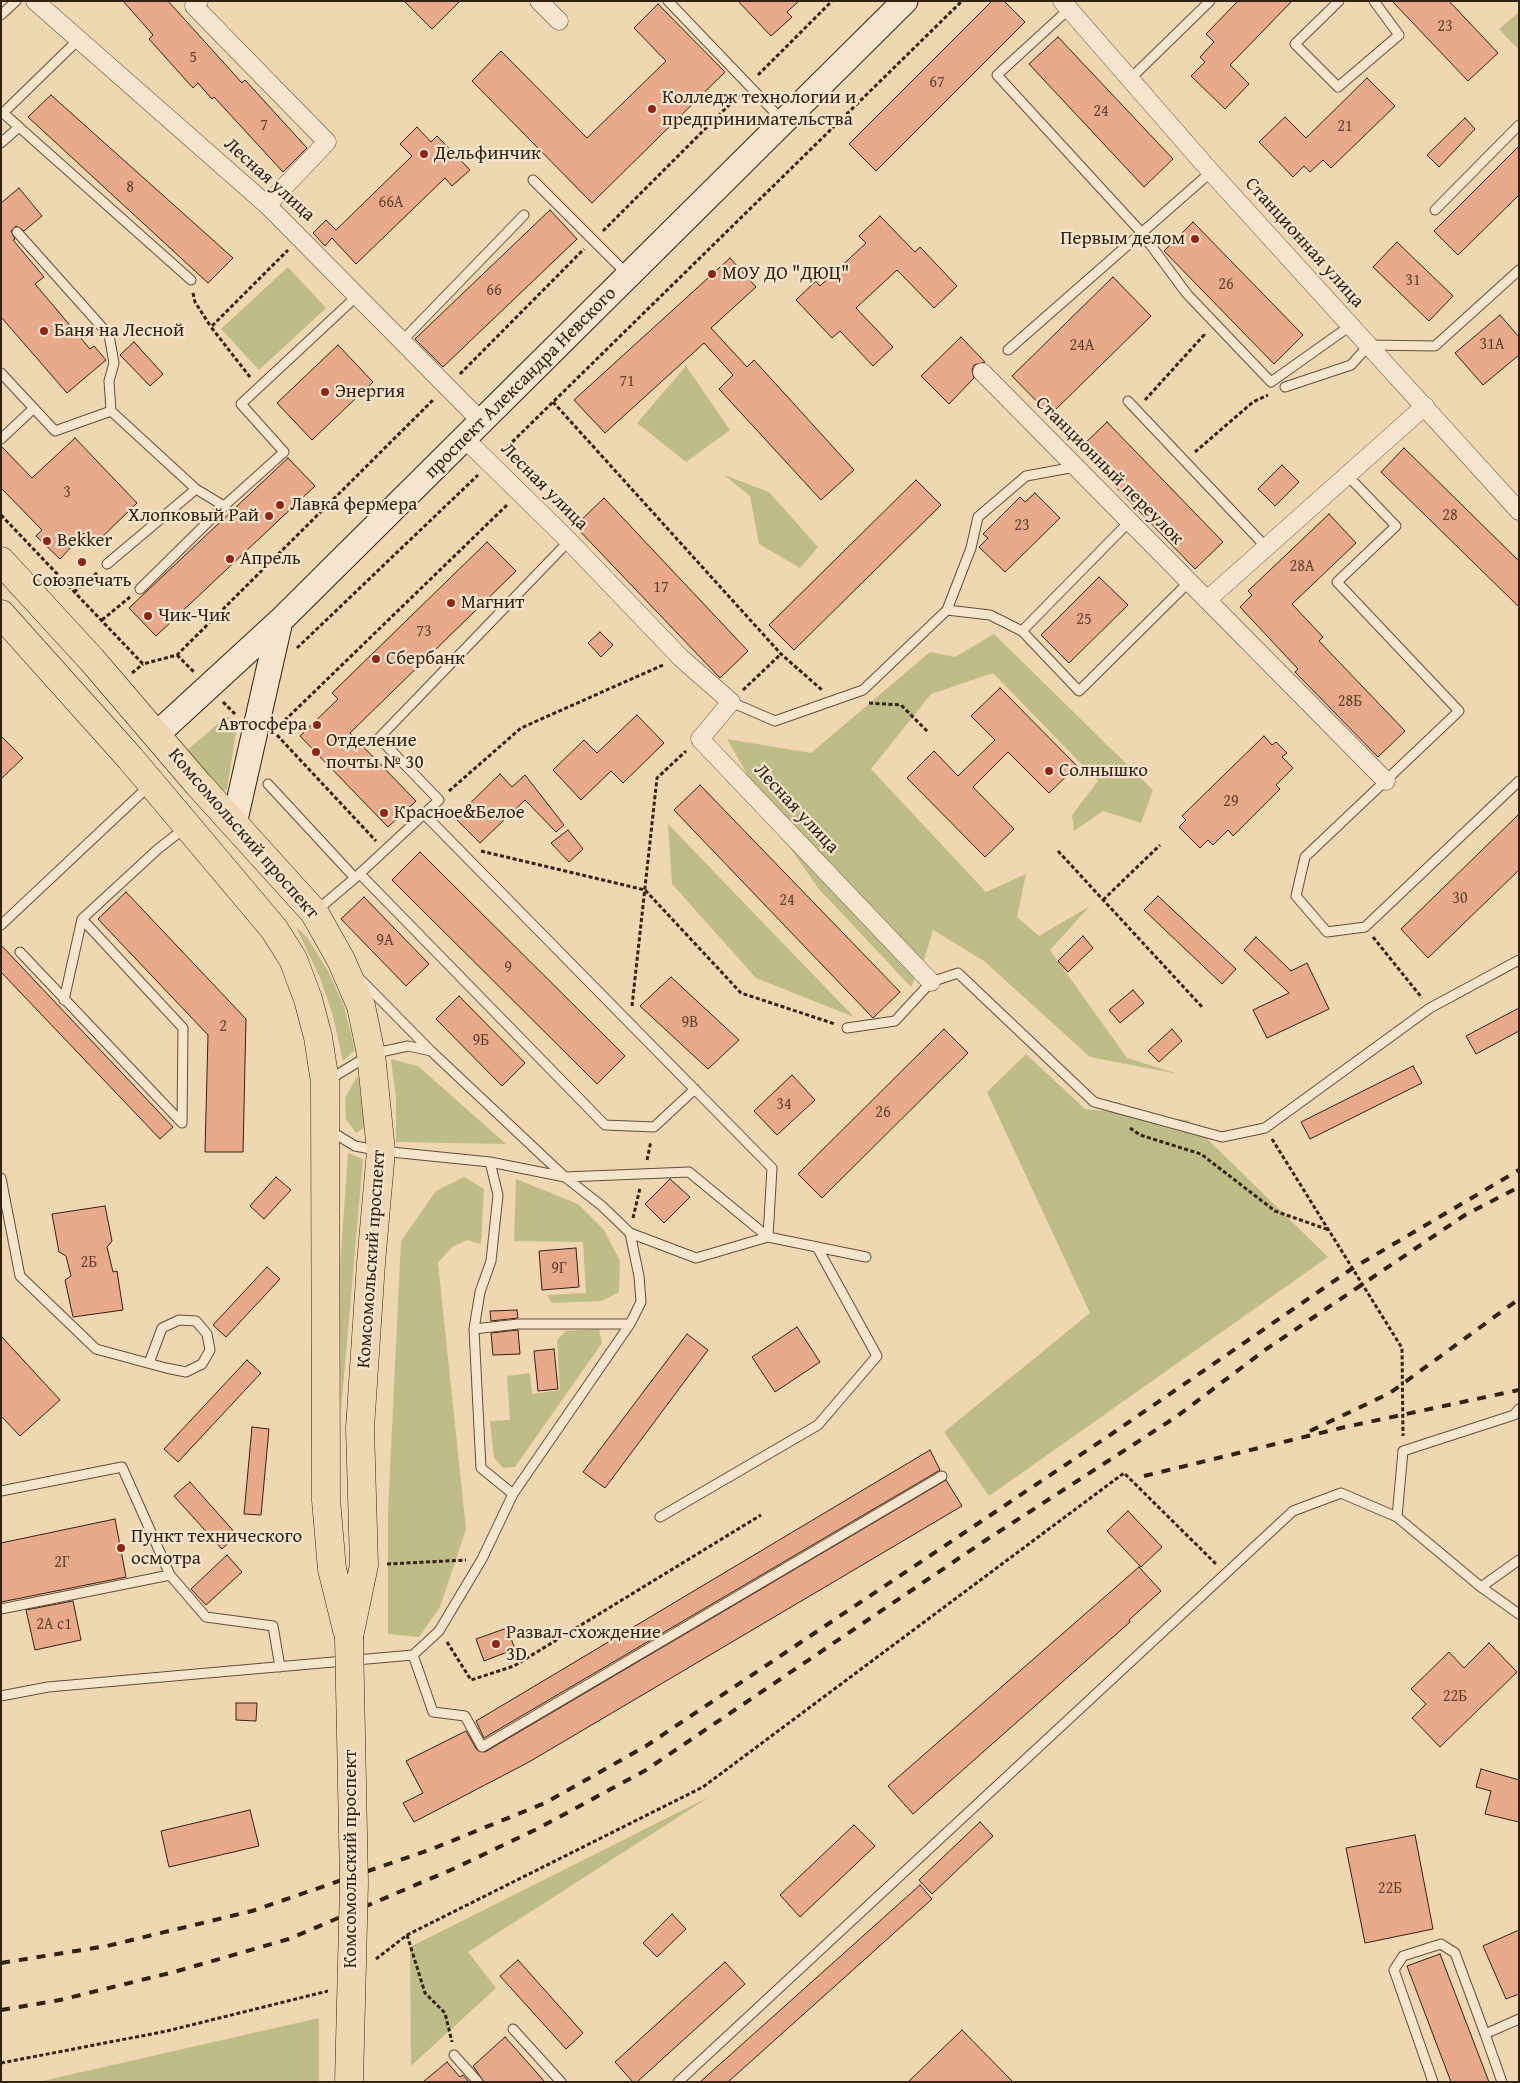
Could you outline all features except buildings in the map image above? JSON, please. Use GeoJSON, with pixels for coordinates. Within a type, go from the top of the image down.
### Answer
{"type":"FeatureCollection","features":[{"type":"Feature","properties":{"kind":"main road","name":"проспект Александра Невского"},"geometry":{"type":"LineString","coordinates":[[130,758],[280,621],[905,1]]}},
{"type":"Feature","properties":{"kind":"main road","name":"Комсомольский проспект"},"geometry":{"type":"LineString","coordinates":[[1,561],[92,660],[234,824],[314,912],[341,960],[361,1006],[371,1054],[381,1151],[371,1263],[360,1428],[364,1565],[349,1636]]}},
{"type":"Feature","properties":{"kind":"main road","name":"Комсомольский проспект"},"geometry":{"type":"LineString","coordinates":[[1,614],[152,783],[274,929],[293,959],[308,998],[318,1037],[325,1082],[326,1128],[326,1500],[332,1569],[349,1636],[354,1883],[349,2082]]}},
{"type":"Feature","properties":{"kind":"main road"},"geometry":{"type":"LineString","coordinates":[[234,824],[280,621]]}},
{"type":"Feature","properties":{"kind":"street","name":"Лесная улица"},"geometry":{"type":"LineString","coordinates":[[35,1],[267,205],[358,295],[446,388],[474,430],[490,463],[569,540],[680,658],[731,702]]}},
{"type":"Feature","properties":{"kind":"street"},"geometry":{"type":"LineString","coordinates":[[199,1],[194,6],[327,142],[267,205]]}},
{"type":"Feature","properties":{"kind":"street"},"geometry":{"type":"LineString","coordinates":[[539,1],[559,20]]}},
{"type":"Feature","properties":{"kind":"street","name":"Станционная улица"},"geometry":{"type":"LineString","coordinates":[[1065,5],[1211,172],[1519,511]]}},
{"type":"Feature","properties":{"kind":"street","name":"Станционный переулок"},"geometry":{"type":"LineString","coordinates":[[982,372],[1386,781]]}},
{"type":"Feature","properties":{"kind":"street"},"geometry":{"type":"LineString","coordinates":[[1207,600],[1425,406]]}},
{"type":"Feature","properties":{"kind":"street"},"geometry":{"type":"LineString","coordinates":[[700,738],[731,702]]}},
{"type":"Feature","properties":{"kind":"street","name":"Лесная улица"},"geometry":{"type":"LineString","coordinates":[[700,738],[931,982]]}},
{"type":"Feature","properties":{"kind":"lane"},"geometry":{"type":"LineString","coordinates":[[1,15],[16,1]]}},
{"type":"Feature","properties":{"kind":"lane"},"geometry":{"type":"LineString","coordinates":[[668,1],[784,122]]}},
{"type":"Feature","properties":{"kind":"lane"},"geometry":{"type":"LineString","coordinates":[[1130,79],[1210,1]]}},
{"type":"Feature","properties":{"kind":"lane"},"geometry":{"type":"LineString","coordinates":[[1338,1],[1295,44],[1338,87],[1399,35],[1374,1]]}},
{"type":"Feature","properties":{"kind":"lane"},"geometry":{"type":"LineString","coordinates":[[1065,5],[998,75],[1141,232],[1187,294],[1270,382],[1350,326]]}},
{"type":"Feature","properties":{"kind":"lane"},"geometry":{"type":"LineString","coordinates":[[78,40],[4,113],[191,280]]}},
{"type":"Feature","properties":{"kind":"lane"},"geometry":{"type":"LineString","coordinates":[[1435,210],[1519,124]]}},
{"type":"Feature","properties":{"kind":"lane"},"geometry":{"type":"LineString","coordinates":[[1,144],[19,127]]}},
{"type":"Feature","properties":{"kind":"lane"},"geometry":{"type":"LineString","coordinates":[[1008,350],[1211,172]]}},
{"type":"Feature","properties":{"kind":"lane"},"geometry":{"type":"LineString","coordinates":[[533,180],[629,276]]}},
{"type":"Feature","properties":{"kind":"lane"},"geometry":{"type":"LineString","coordinates":[[402,341],[524,214]]}},
{"type":"Feature","properties":{"kind":"lane"},"geometry":{"type":"LineString","coordinates":[[17,232],[109,335],[114,363],[109,381],[111,411],[196,489],[224,506]]}},
{"type":"Feature","properties":{"kind":"lane"},"geometry":{"type":"LineString","coordinates":[[1285,387],[1351,365],[1369,345],[1435,346],[1519,270]]}},
{"type":"Feature","properties":{"kind":"lane"},"geometry":{"type":"LineString","coordinates":[[140,589],[224,506],[284,452],[241,404],[358,295]]}},
{"type":"Feature","properties":{"kind":"lane"},"geometry":{"type":"LineString","coordinates":[[1,373],[55,431],[111,411]]}},
{"type":"Feature","properties":{"kind":"lane"},"geometry":{"type":"LineString","coordinates":[[1128,401],[1266,547]]}},
{"type":"Feature","properties":{"kind":"lane"},"geometry":{"type":"LineString","coordinates":[[1,439],[34,408]]}},
{"type":"Feature","properties":{"kind":"lane"},"geometry":{"type":"LineString","coordinates":[[731,702],[775,721],[863,690],[947,610],[971,548],[978,517],[1026,476],[1075,467]]}},
{"type":"Feature","properties":{"kind":"lane"},"geometry":{"type":"LineString","coordinates":[[1347,475],[1396,526],[1337,582],[1459,711],[1305,857],[1296,896],[1327,932],[1365,927],[1519,781]]}},
{"type":"Feature","properties":{"kind":"lane"},"geometry":{"type":"LineString","coordinates":[[107,564],[196,489]]}},
{"type":"Feature","properties":{"kind":"lane"},"geometry":{"type":"LineString","coordinates":[[1022,631],[1130,522]]}},
{"type":"Feature","properties":{"kind":"lane"},"geometry":{"type":"LineString","coordinates":[[314,912],[357,876],[439,800],[379,738],[569,540]]}},
{"type":"Feature","properties":{"kind":"lane"},"geometry":{"type":"LineString","coordinates":[[947,610],[990,615],[1022,631],[1079,691],[1189,582]]}},
{"type":"Feature","properties":{"kind":"lane"},"geometry":{"type":"LineString","coordinates":[[1,925],[152,783]]}},
{"type":"Feature","properties":{"kind":"lane"},"geometry":{"type":"LineString","coordinates":[[268,784],[605,1125],[654,1127],[695,1089]]}},
{"type":"Feature","properties":{"kind":"lane"},"geometry":{"type":"LineString","coordinates":[[424,814],[772,1168],[768,1237]]}},
{"type":"Feature","properties":{"kind":"lane"},"geometry":{"type":"LineString","coordinates":[[64,1000],[82,919],[158,849],[188,826]]}},
{"type":"Feature","properties":{"kind":"lane"},"geometry":{"type":"LineString","coordinates":[[20,952],[182,1123],[183,1028],[82,919]]}},
{"type":"Feature","properties":{"kind":"lane"},"geometry":{"type":"LineString","coordinates":[[341,960],[431,1051],[565,1177],[602,1206],[630,1233],[696,1258],[768,1237],[866,1257]]}},
{"type":"Feature","properties":{"kind":"lane"},"geometry":{"type":"LineString","coordinates":[[847,1028],[895,1021],[931,982],[958,974],[1094,1102],[1222,1138],[1265,1128],[1430,1008],[1519,960]]}},
{"type":"Feature","properties":{"kind":"lane"},"geometry":{"type":"LineString","coordinates":[[325,1082],[371,1054],[408,1046],[431,1051]]}},
{"type":"Feature","properties":{"kind":"lane"},"geometry":{"type":"LineString","coordinates":[[326,1128],[356,1146],[381,1151],[490,1162],[565,1177],[689,1172],[768,1237]]}},
{"type":"Feature","properties":{"kind":"lane"},"geometry":{"type":"LineString","coordinates":[[490,1162],[498,1195],[491,1261],[480,1292],[474,1329],[480,1468],[513,1494]]}},
{"type":"Feature","properties":{"kind":"lane"},"geometry":{"type":"LineString","coordinates":[[2,1185],[20,1276],[96,1349],[149,1363],[186,1372],[202,1364],[210,1350],[207,1334],[196,1321],[179,1320],[162,1328],[149,1363]]}},
{"type":"Feature","properties":{"kind":"lane"},"geometry":{"type":"LineString","coordinates":[[1,1696],[48,1687],[413,1655],[439,1631],[482,1559],[513,1494],[630,1324],[641,1302],[639,1276],[630,1233]]}},
{"type":"Feature","properties":{"kind":"lane"},"geometry":{"type":"LineString","coordinates":[[660,1517],[818,1425],[877,1356],[817,1247]]}},
{"type":"Feature","properties":{"kind":"lane"},"geometry":{"type":"LineString","coordinates":[[474,1329],[518,1324],[630,1324]]}},
{"type":"Feature","properties":{"kind":"lane"},"geometry":{"type":"LineString","coordinates":[[1397,1517],[1403,1452],[1514,1415],[1519,1409]]}},
{"type":"Feature","properties":{"kind":"lane"},"geometry":{"type":"LineString","coordinates":[[1,1490],[122,1468],[170,1575],[206,1617],[274,1626],[280,1667]]}},
{"type":"Feature","properties":{"kind":"lane"},"geometry":{"type":"LineString","coordinates":[[413,1655],[433,1712],[465,1716],[482,1747],[942,1476]]}},
{"type":"Feature","properties":{"kind":"lane"},"geometry":{"type":"LineString","coordinates":[[678,2082],[1293,1511],[1341,1493],[1397,1517],[1480,1587],[1519,1614]]}},
{"type":"Feature","properties":{"kind":"lane"},"geometry":{"type":"LineString","coordinates":[[1480,1587],[1519,1560]]}},
{"type":"Feature","properties":{"kind":"lane"},"geometry":{"type":"LineString","coordinates":[[1,1609],[170,1575]]}},
{"type":"Feature","properties":{"kind":"lane"},"geometry":{"type":"LineString","coordinates":[[1433,2082],[1394,1970],[1403,1956],[1441,1944],[1456,1953],[1502,2082]]}},
{"type":"Feature","properties":{"kind":"lane"},"geometry":{"type":"LineString","coordinates":[[1485,2034],[1519,2019]]}},
{"type":"Feature","properties":{"kind":"lane"},"geometry":{"type":"LineString","coordinates":[[513,2030],[561,2082]]}},
{"type":"Feature","properties":{"kind":"lane"},"geometry":{"type":"LineString","coordinates":[[454,2055],[478,2082]]}},
{"type":"Feature","properties":{"kind":"path"},"geometry":{"type":"LineString","coordinates":[[1,515],[143,664],[177,655],[832,1]]}},
{"type":"Feature","properties":{"kind":"path"},"geometry":{"type":"LineString","coordinates":[[292,653],[553,402],[962,1]]}},
{"type":"Feature","properties":{"kind":"path"},"geometry":{"type":"LineString","coordinates":[[211,327],[301,238]]}},
{"type":"Feature","properties":{"kind":"path"},"geometry":{"type":"LineString","coordinates":[[191,280],[195,302],[211,327],[259,388]]}},
{"type":"Feature","properties":{"kind":"path"},"geometry":{"type":"LineString","coordinates":[[1137,410],[1204,335],[1201,327]]}},
{"type":"Feature","properties":{"kind":"path"},"geometry":{"type":"LineString","coordinates":[[1185,461],[1253,402],[1285,387]]}},
{"type":"Feature","properties":{"kind":"path"},"geometry":{"type":"LineString","coordinates":[[553,402],[780,654],[833,700],[901,705],[928,732]]}},
{"type":"Feature","properties":{"kind":"path"},"geometry":{"type":"LineString","coordinates":[[280,717],[279,726],[520,493]]}},
{"type":"Feature","properties":{"kind":"path"},"geometry":{"type":"LineString","coordinates":[[74,592],[107,564]]}},
{"type":"Feature","properties":{"kind":"path"},"geometry":{"type":"LineString","coordinates":[[102,620],[140,589]]}},
{"type":"Feature","properties":{"kind":"path"},"geometry":{"type":"LineString","coordinates":[[731,702],[780,654]]}},
{"type":"Feature","properties":{"kind":"path"},"geometry":{"type":"LineString","coordinates":[[439,800],[521,728],[680,658]]}},
{"type":"Feature","properties":{"kind":"path"},"geometry":{"type":"LineString","coordinates":[[277,735],[385,850]]}},
{"type":"Feature","properties":{"kind":"path"},"geometry":{"type":"LineString","coordinates":[[630,1024],[657,778],[700,738]]}},
{"type":"Feature","properties":{"kind":"path"},"geometry":{"type":"LineString","coordinates":[[1103,900],[1160,845]]}},
{"type":"Feature","properties":{"kind":"path"},"geometry":{"type":"LineString","coordinates":[[456,846],[645,890],[741,993],[847,1028]]}},
{"type":"Feature","properties":{"kind":"path"},"geometry":{"type":"LineString","coordinates":[[1058,851],[1203,1008]]}},
{"type":"Feature","properties":{"kind":"path"},"geometry":{"type":"LineString","coordinates":[[1365,927],[1430,1008]]}},
{"type":"Feature","properties":{"kind":"path"},"geometry":{"type":"LineString","coordinates":[[1125,1124],[1140,1135],[1201,1154],[1274,1211],[1329,1230]]}},
{"type":"Feature","properties":{"kind":"path"},"geometry":{"type":"LineString","coordinates":[[1265,1128],[1402,1348],[1403,1452]]}},
{"type":"Feature","properties":{"kind":"path"},"geometry":{"type":"LineString","coordinates":[[368,1965],[407,1935],[702,1787],[1124,1473],[1226,1574]]}},
{"type":"Feature","properties":{"kind":"path"},"geometry":{"type":"LineString","coordinates":[[439,1631],[471,1680],[514,1666],[761,1516]]}},
{"type":"Feature","properties":{"kind":"path"},"geometry":{"type":"LineString","coordinates":[[364,1565],[482,1559]]}},
{"type":"Feature","properties":{"kind":"path"},"geometry":{"type":"LineString","coordinates":[[407,1935],[425,1993],[445,2013],[454,2055]]}},
{"type":"Feature","properties":{"kind":"path"},"geometry":{"type":"LineString","coordinates":[[1,2063],[167,2031],[337,1989]]}},
{"type":"Feature","properties":{"kind":"shaded area"},"geometry":{"type":"Polygon","coordinates":[[[1519,12],[1519,50],[1499,29],[1519,12]]]}},
{"type":"Feature","properties":{"kind":"shaded area"},"geometry":{"type":"Polygon","coordinates":[[[288,267],[326,308],[259,370],[221,329],[288,267]]]}},
{"type":"Feature","properties":{"kind":"shaded area"},"geometry":{"type":"Polygon","coordinates":[[[686,366],[730,430],[686,462],[637,423],[686,366]]]}},
{"type":"Feature","properties":{"kind":"shaded area"},"geometry":{"type":"Polygon","coordinates":[[[724,475],[769,492],[818,547],[800,568],[759,544],[750,496],[724,475]]]}},
{"type":"Feature","properties":{"kind":"shaded area"},"geometry":{"type":"Polygon","coordinates":[[[994,634],[1153,790],[1141,823],[1103,811],[1074,831],[1072,815],[1098,781],[993,673],[931,694],[871,769],[986,892],[1026,874],[1017,917],[1039,936],[1090,906],[1050,950],[1127,1058],[1178,1074],[1090,1057],[984,961],[933,930],[925,957],[911,987],[818,888],[786,842],[727,739],[811,753],[930,652],[955,657],[994,634]]]}},
{"type":"Feature","properties":{"kind":"shaded area"},"geometry":{"type":"Polygon","coordinates":[[[226,717],[238,720],[227,789],[214,795],[185,752],[226,717]]]}},
{"type":"Feature","properties":{"kind":"shaded area"},"geometry":{"type":"Polygon","coordinates":[[[668,824],[854,1017],[756,978],[672,884],[668,824]]]}},
{"type":"Feature","properties":{"kind":"shaded area"},"geometry":{"type":"Polygon","coordinates":[[[296,927],[307,937],[328,971],[344,1006],[355,1050],[343,1061],[333,1016],[320,978],[296,927]]]}},
{"type":"Feature","properties":{"kind":"shaded area"},"geometry":{"type":"Polygon","coordinates":[[[1026,1054],[1085,1109],[1188,1120],[1328,1257],[989,1496],[944,1432],[1090,1313],[987,1092],[1026,1054]]]}},
{"type":"Feature","properties":{"kind":"shaded area"},"geometry":{"type":"Polygon","coordinates":[[[391,1059],[418,1066],[506,1144],[396,1142],[396,1099],[391,1059]]]}},
{"type":"Feature","properties":{"kind":"shaded area"},"geometry":{"type":"Polygon","coordinates":[[[358,1075],[365,1127],[356,1133],[346,1119],[345,1098],[358,1075]]]}},
{"type":"Feature","properties":{"kind":"shaded area"},"geometry":{"type":"Polygon","coordinates":[[[348,1153],[363,1159],[341,1411],[339,1280],[348,1153]]]}},
{"type":"Feature","properties":{"kind":"shaded area"},"geometry":{"type":"Polygon","coordinates":[[[464,1177],[484,1189],[481,1244],[467,1240],[452,1247],[438,1263],[466,1529],[440,1607],[419,1637],[388,1634],[388,1511],[401,1241],[436,1191],[464,1177]]]}},
{"type":"Feature","properties":{"kind":"shaded area"},"geometry":{"type":"Polygon","coordinates":[[[516,1179],[578,1204],[604,1230],[620,1261],[619,1292],[602,1301],[552,1303],[547,1295],[586,1293],[583,1242],[514,1241],[516,1179]]]}},
{"type":"Feature","properties":{"kind":"shaded area"},"geometry":{"type":"Polygon","coordinates":[[[599,1329],[602,1343],[515,1467],[503,1468],[494,1458],[490,1421],[510,1420],[507,1376],[530,1373],[532,1394],[560,1390],[557,1340],[566,1331],[599,1329]]]}},
{"type":"Feature","properties":{"kind":"shaded area"},"geometry":{"type":"Polygon","coordinates":[[[711,1796],[468,1952],[496,1988],[411,2066],[410,1947],[711,1796]]]}},
{"type":"Feature","properties":{"kind":"shaded area"},"geometry":{"type":"Polygon","coordinates":[[[319,2018],[319,2082],[38,2082],[319,2018]]]}},
{"type":"Feature","properties":{"kind":"railway"},"geometry":{"type":"LineString","coordinates":[[1,1963],[107,1946],[252,1911],[432,1849],[545,1803],[646,1746],[1113,1433],[1353,1268],[1519,1170]]}},
{"type":"Feature","properties":{"kind":"railway"},"geometry":{"type":"LineString","coordinates":[[1,2010],[60,2000],[174,1972],[289,1939],[453,1869],[539,1828],[646,1770],[983,1542],[1176,1417],[1265,1350],[1465,1215],[1519,1187]]}},
{"type":"Feature","properties":{"kind":"railway"},"geometry":{"type":"LineString","coordinates":[[1310,1431],[1390,1393],[1519,1299]]}},
{"type":"Feature","properties":{"kind":"railway"},"geometry":{"type":"LineString","coordinates":[[1144,1476],[1345,1427],[1519,1390]]}},
{"type":"Feature","properties":{"kind":"place","name":"Колледж технологии и предпринимательства"},"geometry":{"type":"Point","coordinates":[652,109]}},
{"type":"Feature","properties":{"kind":"place","name":"Дельфинчик"},"geometry":{"type":"Point","coordinates":[424,154]}},
{"type":"Feature","properties":{"kind":"place","name":"Первым делом"},"geometry":{"type":"Point","coordinates":[1195,239]}},
{"type":"Feature","properties":{"kind":"place","name":"МОУ ДО \"ДЮЦ\""},"geometry":{"type":"Point","coordinates":[712,274]}},
{"type":"Feature","properties":{"kind":"place","name":"Баня на Лесной"},"geometry":{"type":"Point","coordinates":[44,331]}},
{"type":"Feature","properties":{"kind":"place","name":"Энергия"},"geometry":{"type":"Point","coordinates":[325,392]}},
{"type":"Feature","properties":{"kind":"place","name":"Лавка фермера"},"geometry":{"type":"Point","coordinates":[280,505]}},
{"type":"Feature","properties":{"kind":"place","name":"Хлопковый Рай"},"geometry":{"type":"Point","coordinates":[269,516]}},
{"type":"Feature","properties":{"kind":"place","name":"Bekker"},"geometry":{"type":"Point","coordinates":[47,541]}},
{"type":"Feature","properties":{"kind":"place","name":"Апрель"},"geometry":{"type":"Point","coordinates":[230,559]}},
{"type":"Feature","properties":{"kind":"place","name":"Союзпечать"},"geometry":{"type":"Point","coordinates":[82,562]}},
{"type":"Feature","properties":{"kind":"place","name":"Магнит"},"geometry":{"type":"Point","coordinates":[451,603]}},
{"type":"Feature","properties":{"kind":"place","name":"Чик-Чик"},"geometry":{"type":"Point","coordinates":[148,616]}},
{"type":"Feature","properties":{"kind":"place","name":"Сбербанк"},"geometry":{"type":"Point","coordinates":[376,659]}},
{"type":"Feature","properties":{"kind":"place","name":"Автосфера"},"geometry":{"type":"Point","coordinates":[317,725]}},
{"type":"Feature","properties":{"kind":"place","name":"Отделение почты № 30"},"geometry":{"type":"Point","coordinates":[316,752]}},
{"type":"Feature","properties":{"kind":"place","name":"Солнышко"},"geometry":{"type":"Point","coordinates":[1049,771]}},
{"type":"Feature","properties":{"kind":"place","name":"Красное&Белое"},"geometry":{"type":"Point","coordinates":[384,813]}},
{"type":"Feature","properties":{"kind":"place","name":"Пункт технического осмотра"},"geometry":{"type":"Point","coordinates":[121,1548]}},
{"type":"Feature","properties":{"kind":"place","name":"Развал-схождение 3D"},"geometry":{"type":"Point","coordinates":[496,1644]}}]}
